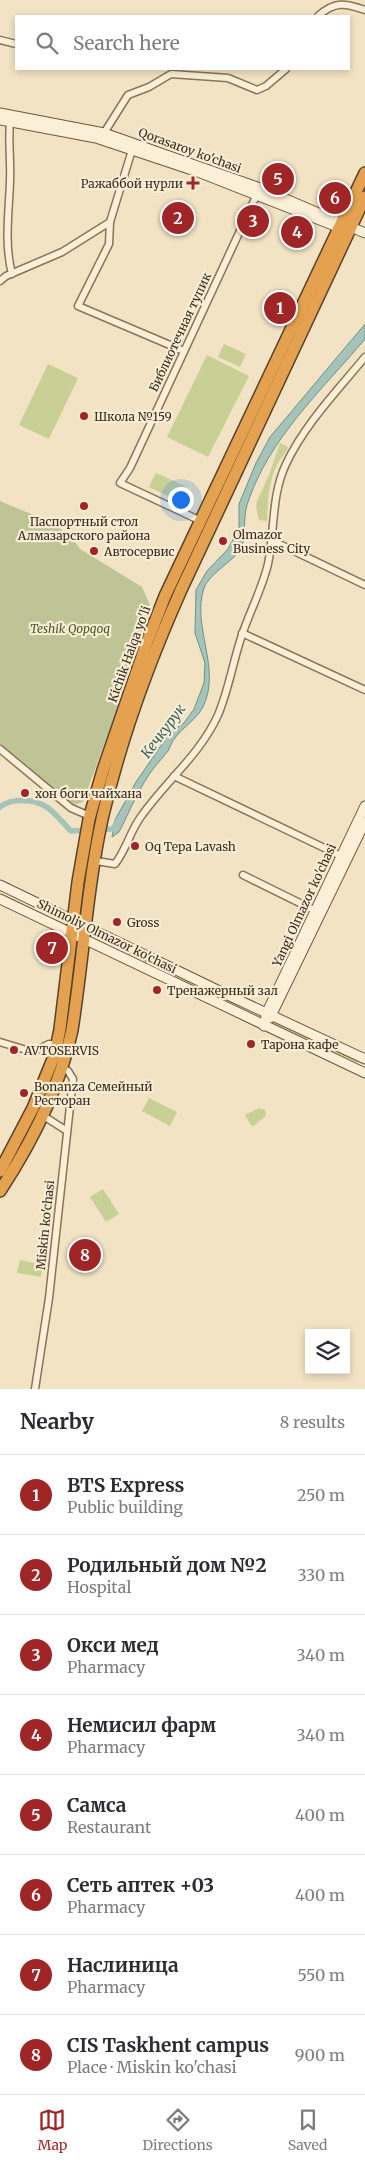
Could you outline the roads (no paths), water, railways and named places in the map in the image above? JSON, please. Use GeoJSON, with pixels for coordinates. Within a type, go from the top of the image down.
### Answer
{"type":"FeatureCollection","features":[{"type":"Feature","properties":{"kind":"highway","name":"Kichik Halqa yo'li"},"geometry":{"type":"LineString","coordinates":[[0,1191],[42,1115],[62,1068],[72,1030],[98,840],[122,745],[169,616],[345,227],[365,173]]}},
{"type":"Feature","properties":{"kind":"highway","name":"Kichik Halqa yo'li"},"geometry":{"type":"LineString","coordinates":[[0,1171],[37,1100],[49,1072],[57,1044],[89,818],[103,770],[147,642],[165,596],[345,227],[365,197]]}},
{"type":"Feature","properties":{"kind":"main road","name":"Qorasaroy ko'chasi"},"geometry":{"type":"LineString","coordinates":[[0,112],[104,133],[345,227],[365,233]]}},
{"type":"Feature","properties":{"kind":"main road","name":"Qorasaroy ko'chasi"},"geometry":{"type":"LineString","coordinates":[[0,120],[96,138],[258,192]]}},
{"type":"Feature","properties":{"kind":"main road","name":"Qorasaroy ko'chasi"},"geometry":{"type":"LineString","coordinates":[[345,227],[365,239]]}},
{"type":"Feature","properties":{"kind":"main road","name":"Yangi Olmazor ko'chasi"},"geometry":{"type":"LineString","coordinates":[[318,912],[341,856],[365,806]]}},
{"type":"Feature","properties":{"kind":"main road","name":"Yangi Olmazor ko'chasi"},"geometry":{"type":"LineString","coordinates":[[264,1026],[318,912],[365,822]]}},
{"type":"Feature","properties":{"kind":"main road","name":"Shimoliy Olmazor ko'chasi"},"geometry":{"type":"LineString","coordinates":[[0,885],[364,1059]]}},
{"type":"Feature","properties":{"kind":"main road","name":"Shimoliy Olmazor ko'chasi"},"geometry":{"type":"LineString","coordinates":[[0,899],[362,1072]]}},
{"type":"Feature","properties":{"kind":"main road"},"geometry":{"type":"LineString","coordinates":[[362,1072],[364,1059]]}},
{"type":"Feature","properties":{"kind":"street"},"geometry":{"type":"LineString","coordinates":[[319,15],[329,8],[341,4],[348,4],[365,10]]}},
{"type":"Feature","properties":{"kind":"street"},"geometry":{"type":"LineString","coordinates":[[0,40],[15,44]]}},
{"type":"Feature","properties":{"kind":"street"},"geometry":{"type":"LineString","coordinates":[[104,133],[128,95],[149,87],[171,74],[228,78],[257,90],[266,86],[285,70]]}},
{"type":"Feature","properties":{"kind":"street"},"geometry":{"type":"LineString","coordinates":[[10,122],[7,249],[12,274]]}},
{"type":"Feature","properties":{"kind":"street"},"geometry":{"type":"LineString","coordinates":[[132,150],[110,222],[109,244],[78,306],[184,351]]}},
{"type":"Feature","properties":{"kind":"street","name":"Библиотечная тупик"},"geometry":{"type":"LineString","coordinates":[[201,521],[120,483],[130,468],[258,192]]}},
{"type":"Feature","properties":{"kind":"street"},"geometry":{"type":"LineString","coordinates":[[0,281],[62,252],[110,222]]}},
{"type":"Feature","properties":{"kind":"street"},"geometry":{"type":"LineString","coordinates":[[96,861],[115,864],[139,820],[195,751],[212,726],[224,696],[242,633],[261,589],[268,563],[275,500],[281,478],[293,451],[313,421],[365,357]]}},
{"type":"Feature","properties":{"kind":"street"},"geometry":{"type":"LineString","coordinates":[[271,540],[365,585]]}},
{"type":"Feature","properties":{"kind":"street"},"geometry":{"type":"LineString","coordinates":[[242,633],[365,690]]}},
{"type":"Feature","properties":{"kind":"street"},"geometry":{"type":"LineString","coordinates":[[0,750],[71,808],[89,818],[102,820]]}},
{"type":"Feature","properties":{"kind":"street"},"geometry":{"type":"LineString","coordinates":[[174,776],[341,856]]}},
{"type":"Feature","properties":{"kind":"street"},"geometry":{"type":"LineString","coordinates":[[242,875],[318,912]]}},
{"type":"Feature","properties":{"kind":"street"},"geometry":{"type":"LineString","coordinates":[[0,1042],[33,1052],[49,1044],[57,1044]]}},
{"type":"Feature","properties":{"kind":"street","name":"Miskin ko'chasi"},"geometry":{"type":"LineString","coordinates":[[35,1389],[48,1298],[73,1079],[68,1071],[62,1068]]}},
{"type":"Feature","properties":{"kind":"street"},"geometry":{"type":"LineString","coordinates":[[42,1115],[67,1132]]}},
{"type":"Feature","properties":{"kind":"water"},"geometry":{"type":"Polygon","coordinates":[[[365,324],[365,339],[298,416],[268,458],[256,481],[247,505],[242,546],[235,556],[207,582],[204,588],[201,602],[201,617],[209,677],[208,692],[203,707],[197,716],[174,739],[168,751],[150,773],[119,832],[112,837],[115,820],[136,782],[171,731],[184,723],[194,709],[204,683],[205,663],[195,633],[196,590],[207,571],[228,549],[239,528],[239,504],[256,463],[270,437],[365,324]]]}},
{"type":"Feature","properties":{"kind":"waterway","name":"Кечкурук"},"geometry":{"type":"LineString","coordinates":[[0,807],[10,802],[22,800],[40,804],[52,811],[71,831],[113,829],[117,822]]}},
{"type":"Feature","properties":{"kind":"place","name":"Самса"},"geometry":{"type":"Point","coordinates":[278,179]}},
{"type":"Feature","properties":{"kind":"place","name":"Ражаббой нурли"},"geometry":{"type":"Point","coordinates":[193,183]}},
{"type":"Feature","properties":{"kind":"place","name":"Сеть аптек +03"},"geometry":{"type":"Point","coordinates":[335,198]}},
{"type":"Feature","properties":{"kind":"place","name":"Родильный дом №2"},"geometry":{"type":"Point","coordinates":[178,218]}},
{"type":"Feature","properties":{"kind":"place","name":"Окси мед"},"geometry":{"type":"Point","coordinates":[253,221]}},
{"type":"Feature","properties":{"kind":"place","name":"Немисил фарм"},"geometry":{"type":"Point","coordinates":[297,232]}},
{"type":"Feature","properties":{"kind":"place","name":"BTS Express"},"geometry":{"type":"Point","coordinates":[280,308]}},
{"type":"Feature","properties":{"kind":"place","name":"Школа №159"},"geometry":{"type":"Point","coordinates":[84,416]}},
{"type":"Feature","properties":{"kind":"place","name":"Паспортный стол Алмазарского района"},"geometry":{"type":"Point","coordinates":[84,506]}},
{"type":"Feature","properties":{"kind":"place","name":"Olmazor Business City"},"geometry":{"type":"Point","coordinates":[223,541]}},
{"type":"Feature","properties":{"kind":"place","name":"Автосервис"},"geometry":{"type":"Point","coordinates":[94,551]}},
{"type":"Feature","properties":{"kind":"place","name":"хон боги чайхана"},"geometry":{"type":"Point","coordinates":[25,793]}},
{"type":"Feature","properties":{"kind":"place","name":"Oq Tepa Lavash"},"geometry":{"type":"Point","coordinates":[135,846]}},
{"type":"Feature","properties":{"kind":"place","name":"Gross"},"geometry":{"type":"Point","coordinates":[117,922]}},
{"type":"Feature","properties":{"kind":"place","name":"Наслиница"},"geometry":{"type":"Point","coordinates":[52,948]}},
{"type":"Feature","properties":{"kind":"place","name":"Тренажерный зал"},"geometry":{"type":"Point","coordinates":[157,990]}},
{"type":"Feature","properties":{"kind":"place","name":"Тарона кафе"},"geometry":{"type":"Point","coordinates":[251,1044]}},
{"type":"Feature","properties":{"kind":"place","name":"AVTOSERVIS"},"geometry":{"type":"Point","coordinates":[14,1050]}},
{"type":"Feature","properties":{"kind":"place","name":"Bonanza Семейный Ресторан"},"geometry":{"type":"Point","coordinates":[24,1093]}},
{"type":"Feature","properties":{"kind":"place","name":"CIS Taskhent campus"},"geometry":{"type":"Point","coordinates":[85,1255]}},
{"type":"Feature","properties":{"kind":"park label","name":"Teshik Qopqoq"},"geometry":{"type":"Point","coordinates":[70,628]}}]}
